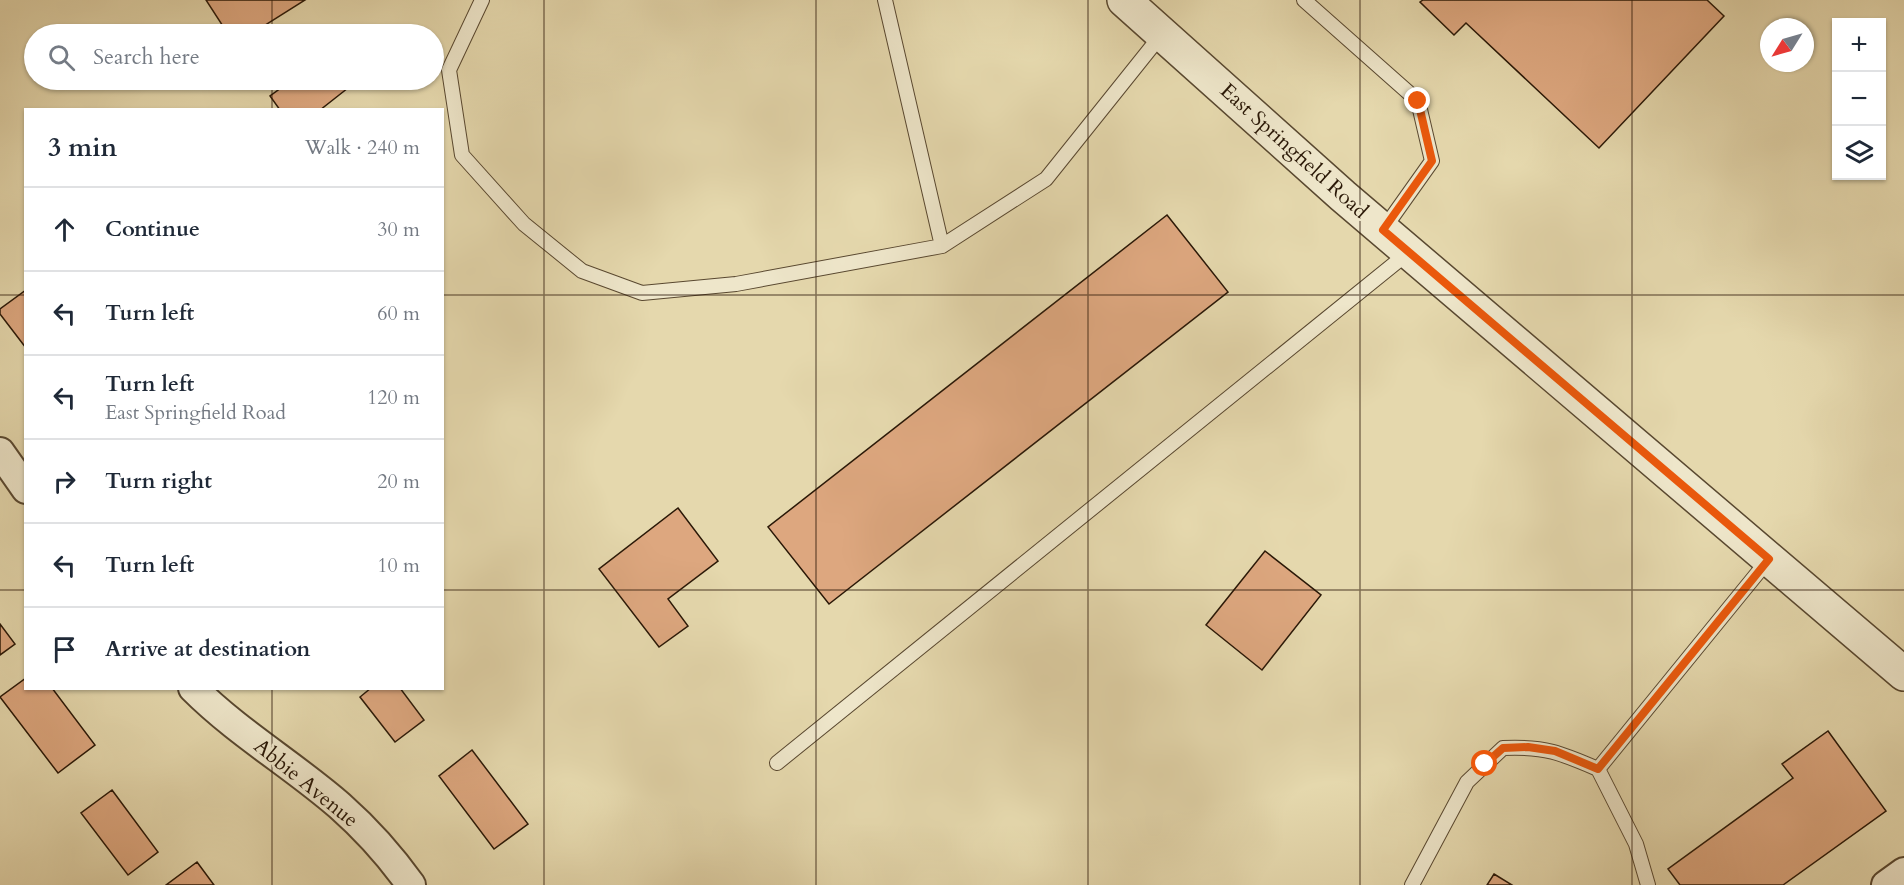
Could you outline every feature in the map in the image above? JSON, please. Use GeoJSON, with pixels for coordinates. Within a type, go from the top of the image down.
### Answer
{"type":"FeatureCollection","features":[{"type":"Feature","properties":{"kind":"street","name":"East Springfield Road"},"geometry":{"type":"LineString","coordinates":[[1124,0],[1383,230],[1904,674]]}},
{"type":"Feature","properties":{"kind":"street"},"geometry":{"type":"LineString","coordinates":[[0,452],[24,486]]}},
{"type":"Feature","properties":{"kind":"street","name":"Abbie Avenue"},"geometry":{"type":"LineString","coordinates":[[195,690],[215,710],[341,807],[395,864],[411,885]]}},
{"type":"Feature","properties":{"kind":"street"},"geometry":{"type":"LineString","coordinates":[[1886,885],[1904,872]]}},
{"type":"Feature","properties":{"kind":"lane"},"geometry":{"type":"LineString","coordinates":[[482,0],[449,70],[462,155],[524,224],[582,271],[642,293],[736,284],[942,246],[1046,179],[1162,34]]}},
{"type":"Feature","properties":{"kind":"lane"},"geometry":{"type":"LineString","coordinates":[[885,0],[942,246]]}},
{"type":"Feature","properties":{"kind":"lane"},"geometry":{"type":"LineString","coordinates":[[1304,0],[1418,101],[1432,161],[1383,230]]}},
{"type":"Feature","properties":{"kind":"lane"},"geometry":{"type":"LineString","coordinates":[[777,763],[1409,252]]}},
{"type":"Feature","properties":{"kind":"lane"},"geometry":{"type":"LineString","coordinates":[[1598,769],[1769,559]]}},
{"type":"Feature","properties":{"kind":"lane"},"geometry":{"type":"LineString","coordinates":[[1412,885],[1467,782],[1503,748],[1528,747],[1555,751],[1598,769],[1636,844],[1648,885]]}},
{"type":"Feature","properties":{"kind":"building"},"geometry":{"type":"Polygon","coordinates":[[[206,0],[305,0],[267,24],[222,24],[206,0]]]}},
{"type":"Feature","properties":{"kind":"building"},"geometry":{"type":"Polygon","coordinates":[[[1423,0],[1707,0],[1724,16],[1599,148],[1466,23],[1454,35],[1420,2],[1423,0]]]}},
{"type":"Feature","properties":{"kind":"building"},"geometry":{"type":"Polygon","coordinates":[[[278,90],[345,90],[323,108],[279,108],[270,96],[278,90]]]}},
{"type":"Feature","properties":{"kind":"building"},"geometry":{"type":"Polygon","coordinates":[[[1167,215],[1228,292],[829,604],[768,527],[1167,215]]]}},
{"type":"Feature","properties":{"kind":"building"},"geometry":{"type":"Polygon","coordinates":[[[24,291],[24,345],[0,314],[0,309],[24,291]]]}},
{"type":"Feature","properties":{"kind":"building"},"geometry":{"type":"Polygon","coordinates":[[[678,508],[718,561],[668,599],[688,626],[659,647],[599,569],[678,508]]]}},
{"type":"Feature","properties":{"kind":"building"},"geometry":{"type":"Polygon","coordinates":[[[1265,551],[1321,595],[1262,670],[1206,625],[1265,551]]]}},
{"type":"Feature","properties":{"kind":"building"},"geometry":{"type":"Polygon","coordinates":[[[0,624],[15,644],[0,655],[0,624]]]}},
{"type":"Feature","properties":{"kind":"building"},"geometry":{"type":"Polygon","coordinates":[[[24,679],[24,690],[54,690],[95,745],[58,773],[0,697],[24,679]]]}},
{"type":"Feature","properties":{"kind":"building"},"geometry":{"type":"Polygon","coordinates":[[[369,690],[402,690],[424,720],[395,742],[360,697],[369,690]]]}},
{"type":"Feature","properties":{"kind":"building"},"geometry":{"type":"Polygon","coordinates":[[[1828,731],[1886,811],[1783,885],[1680,885],[1668,869],[1793,778],[1782,764],[1828,731]]]}},
{"type":"Feature","properties":{"kind":"building"},"geometry":{"type":"Polygon","coordinates":[[[472,750],[528,824],[494,849],[439,776],[472,750]]]}},
{"type":"Feature","properties":{"kind":"building"},"geometry":{"type":"Polygon","coordinates":[[[112,790],[158,852],[128,875],[81,813],[112,790]]]}},
{"type":"Feature","properties":{"kind":"building"},"geometry":{"type":"Polygon","coordinates":[[[197,862],[214,885],[166,885],[197,862]]]}},
{"type":"Feature","properties":{"kind":"building"},"geometry":{"type":"Polygon","coordinates":[[[1494,874],[1512,885],[1487,885],[1494,874]]]}},
{"type":"Feature","properties":{"kind":"route"},"geometry":{"type":"LineString","coordinates":[[1418,101],[1432,161],[1383,230],[1769,559],[1598,769],[1555,751],[1528,747],[1503,748],[1485,764]]}}]}
